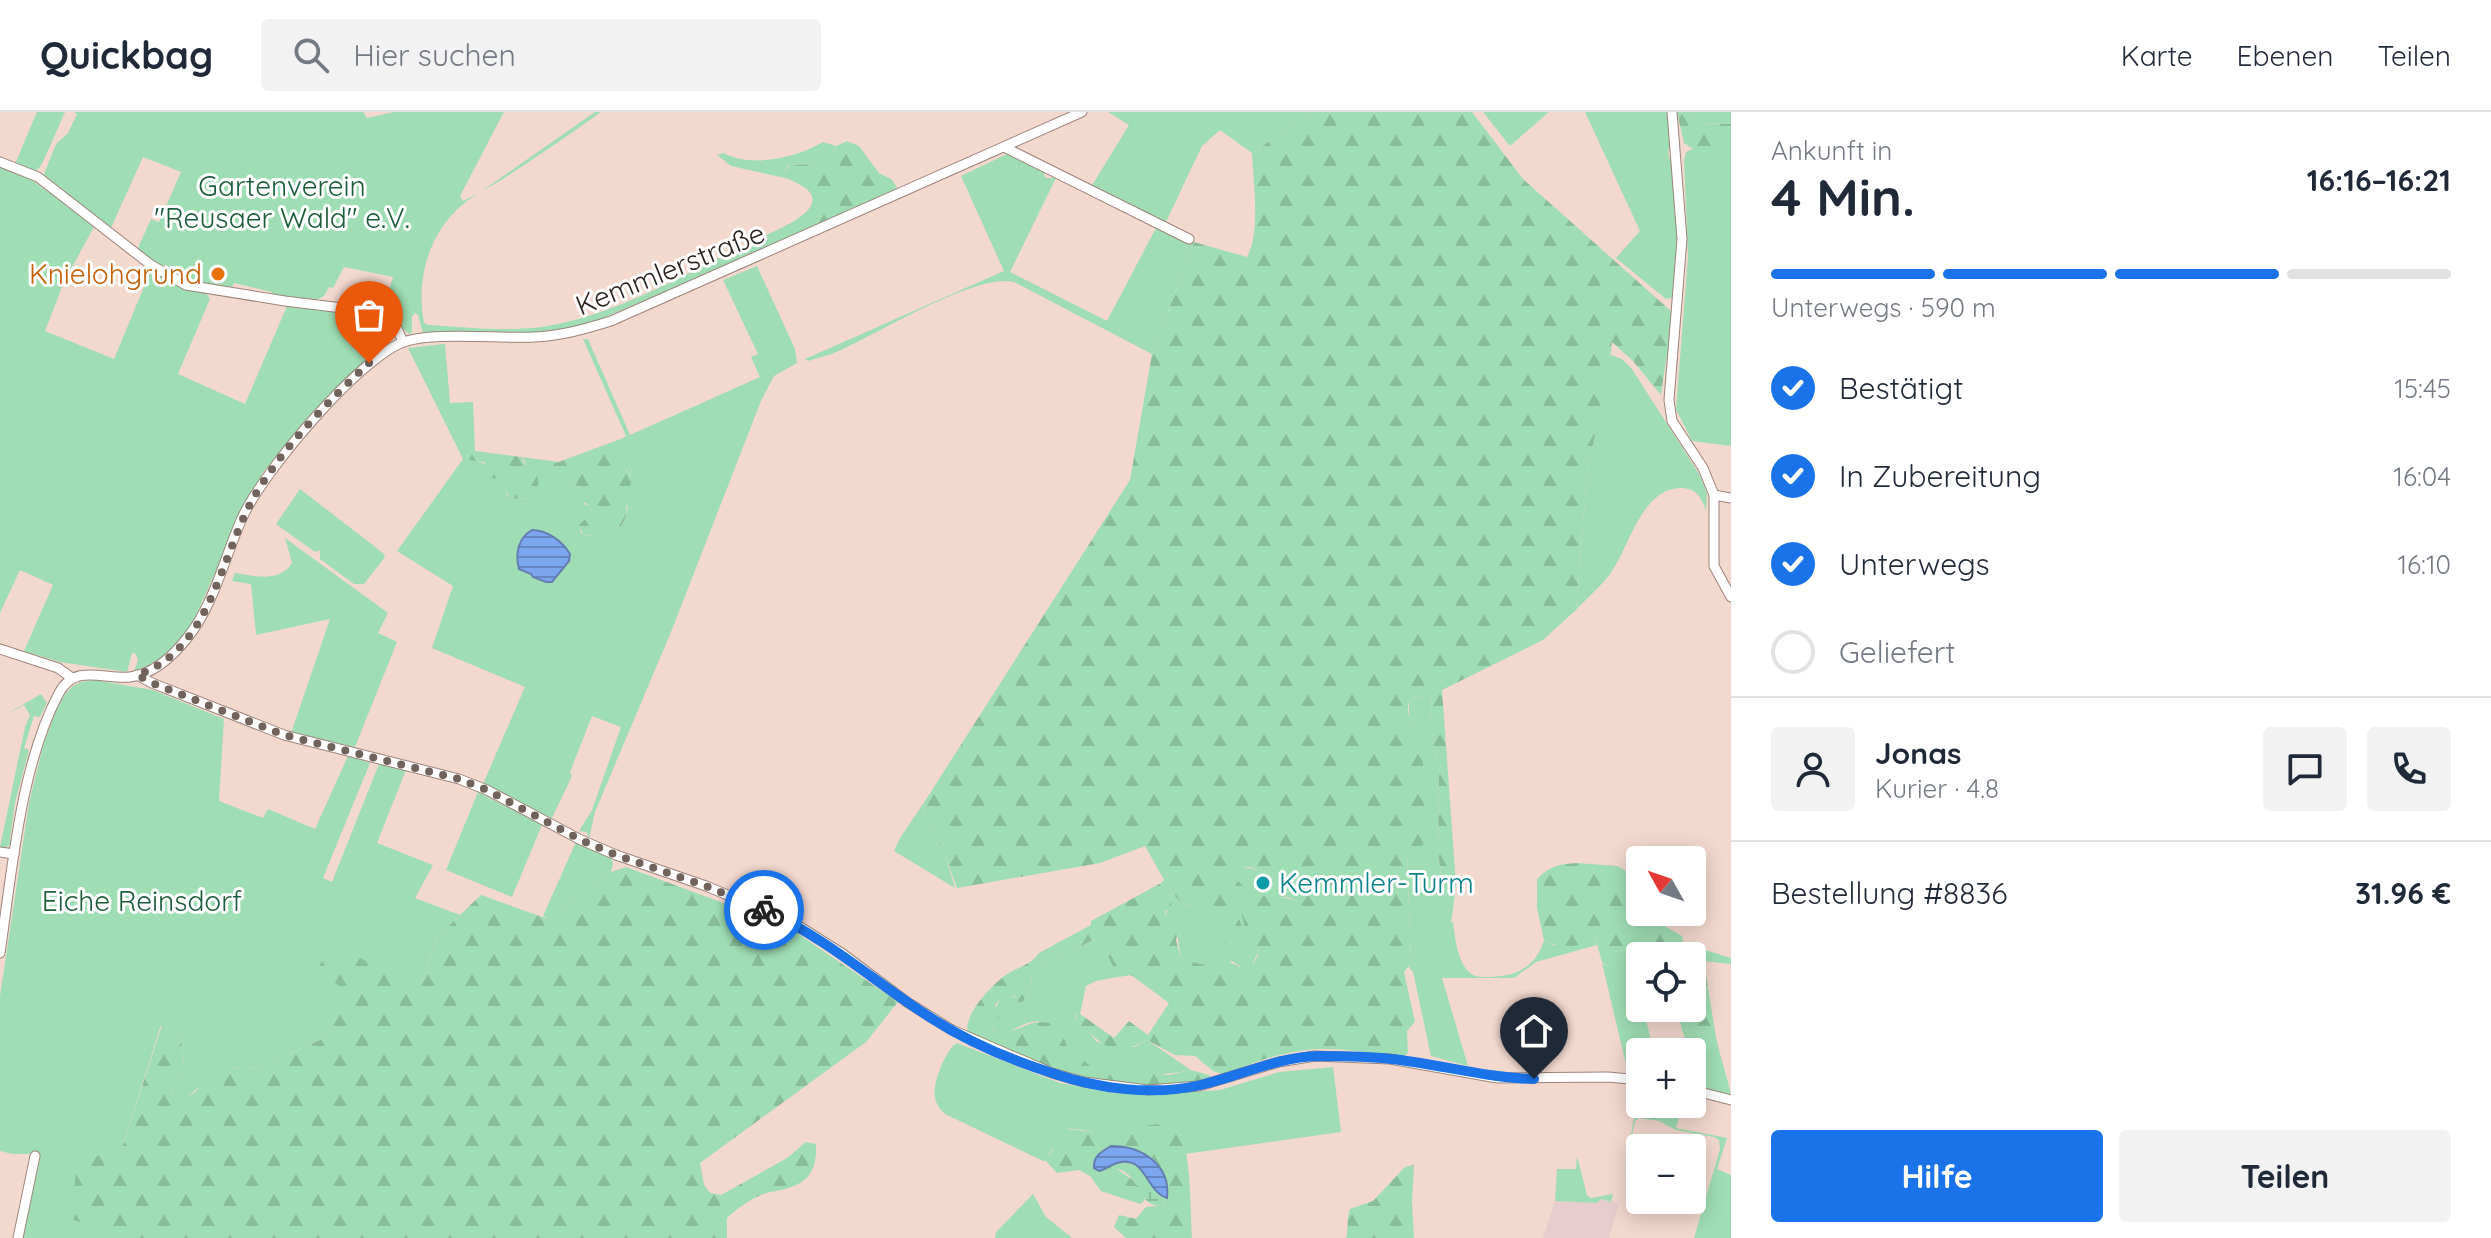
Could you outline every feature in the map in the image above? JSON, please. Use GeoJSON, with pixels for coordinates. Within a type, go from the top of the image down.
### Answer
{"type":"FeatureCollection","features":[{"type":"Feature","properties":{"kind":"street","name":"Kemmlerstraße"},"geometry":{"type":"LineString","coordinates":[[72,678],[86,674],[116,677],[137,675],[171,656],[192,632],[244,514],[275,466],[355,377],[386,351],[403,342],[428,338],[533,337],[587,329],[757,258],[1082,112]]}},
{"type":"Feature","properties":{"kind":"street"},"geometry":{"type":"LineString","coordinates":[[1672,112],[1682,239],[1669,400],[1672,421],[1703,468],[1714,495],[1714,566],[1731,597]]}},
{"type":"Feature","properties":{"kind":"street"},"geometry":{"type":"LineString","coordinates":[[1004,147],[1189,239]]}},
{"type":"Feature","properties":{"kind":"street"},"geometry":{"type":"LineString","coordinates":[[0,162],[38,177],[151,265],[186,285],[383,313],[396,326],[403,342]]}},
{"type":"Feature","properties":{"kind":"street"},"geometry":{"type":"LineString","coordinates":[[1714,495],[1731,498]]}},
{"type":"Feature","properties":{"kind":"street"},"geometry":{"type":"LineString","coordinates":[[0,649],[58,668],[72,678],[61,689],[47,719],[25,797],[0,953]]}},
{"type":"Feature","properties":{"kind":"street"},"geometry":{"type":"LineString","coordinates":[[137,675],[284,735],[459,779],[487,790],[604,850],[718,891],[794,923],[933,1019],[1052,1073],[1116,1088],[1148,1090],[1199,1086],[1267,1065],[1315,1056],[1390,1059],[1497,1078],[1626,1079]]}},
{"type":"Feature","properties":{"kind":"street"},"geometry":{"type":"LineString","coordinates":[[0,852],[14,854]]}},
{"type":"Feature","properties":{"kind":"street"},"geometry":{"type":"LineString","coordinates":[[1706,1094],[1731,1100]]}},
{"type":"Feature","properties":{"kind":"street"},"geometry":{"type":"LineString","coordinates":[[18,1238],[35,1156]]}},
{"type":"Feature","properties":{"kind":"shaded area"},"geometry":{"type":"Polygon","coordinates":[[[1602,1199],[1619,1204],[1609,1238],[1543,1238],[1555,1201],[1596,1203],[1602,1199]]]}},
{"type":"Feature","properties":{"kind":"green space"},"geometry":{"type":"Polygon","coordinates":[[[37,112],[65,112],[36,172],[15,164],[37,112]]]}},
{"type":"Feature","properties":{"kind":"green space","name":"Gartenverein \"Reusaer Wald\" e.V."},"geometry":{"type":"Polygon","coordinates":[[[74,112],[363,112],[367,118],[394,112],[504,112],[460,196],[463,201],[478,193],[450,217],[427,259],[422,307],[424,323],[428,325],[506,329],[562,323],[620,305],[760,238],[759,245],[770,248],[586,325],[539,333],[427,334],[423,333],[415,313],[409,334],[383,310],[393,277],[344,267],[333,288],[329,287],[324,296],[313,302],[278,298],[271,292],[234,283],[231,291],[199,287],[168,273],[167,265],[159,266],[137,250],[151,219],[159,222],[181,172],[143,157],[110,230],[42,179],[56,144],[68,133],[77,114],[74,112]]]}},
{"type":"Feature","properties":{"kind":"green space"},"geometry":{"type":"Polygon","coordinates":[[[595,112],[601,112],[509,175],[480,192],[595,112]]]}},
{"type":"Feature","properties":{"kind":"green space"},"geometry":{"type":"Polygon","coordinates":[[[1108,112],[1312,112],[1252,153],[1220,130],[1202,146],[1164,226],[1129,208],[1129,204],[1120,199],[1116,200],[1091,187],[1129,125],[1108,112]]]}},
{"type":"Feature","properties":{"kind":"green space"},"geometry":{"type":"Polygon","coordinates":[[[1312,112],[1472,112],[1523,179],[1673,313],[1661,395],[1633,361],[1612,342],[1587,475],[1576,610],[1543,640],[1442,690],[1456,885],[1451,924],[1438,855],[1439,773],[1430,722],[1432,698],[1427,695],[1409,701],[1409,715],[1423,762],[1428,839],[1420,848],[1411,849],[1407,854],[1411,963],[1404,972],[1415,1022],[1407,1031],[1408,1053],[1404,1056],[1338,1049],[1305,1050],[1269,1058],[1225,1075],[1213,1071],[1195,1056],[1175,1055],[1147,1040],[1124,1049],[1115,1049],[1100,1042],[1075,1022],[1076,1015],[1080,1014],[1114,1038],[1129,1021],[1148,1035],[1169,1003],[1131,975],[1118,977],[1103,946],[1095,939],[1034,970],[1031,974],[1032,985],[1023,1002],[1009,996],[995,1005],[999,1018],[991,1024],[991,1029],[1007,1032],[1033,1023],[1050,1023],[1068,1048],[1093,1068],[1169,1075],[1191,1070],[1209,1075],[1213,1080],[1161,1088],[1107,1083],[1057,1072],[968,1034],[967,1027],[973,1011],[1003,977],[1091,925],[1091,921],[1161,883],[1172,899],[1165,915],[1175,921],[1179,928],[1176,940],[1181,958],[1218,969],[1226,960],[1243,969],[1254,962],[1259,950],[1248,939],[1240,909],[1242,903],[1253,897],[1266,896],[1299,902],[1304,890],[1301,882],[1249,867],[1243,867],[1238,873],[1229,873],[1228,877],[1243,886],[1237,908],[1245,940],[1237,941],[1233,947],[1225,944],[1217,927],[1195,905],[1184,906],[1171,892],[1145,846],[1100,863],[957,888],[945,855],[924,815],[925,801],[1130,480],[1152,354],[1194,242],[1247,257],[1255,221],[1252,153],[1312,112]]]}},
{"type":"Feature","properties":{"kind":"green space"},"geometry":{"type":"Polygon","coordinates":[[[1483,112],[1549,112],[1510,146],[1483,112]]]}},
{"type":"Feature","properties":{"kind":"green space"},"geometry":{"type":"Polygon","coordinates":[[[1585,112],[1668,112],[1668,150],[1669,158],[1673,161],[1678,231],[1674,297],[1666,299],[1616,258],[1640,231],[1585,112]]]}},
{"type":"Feature","properties":{"kind":"green space"},"geometry":{"type":"Polygon","coordinates":[[[1677,112],[1689,112],[1699,123],[1731,124],[1731,149],[1693,149],[1684,143],[1677,112]]]}},
{"type":"Feature","properties":{"kind":"green space"},"geometry":{"type":"Polygon","coordinates":[[[1689,112],[1731,112],[1731,124],[1699,123],[1689,112]]]}},
{"type":"Feature","properties":{"kind":"green space"},"geometry":{"type":"Polygon","coordinates":[[[847,141],[859,146],[879,173],[891,179],[897,187],[892,193],[770,248],[762,248],[760,238],[797,219],[812,203],[811,195],[803,186],[785,178],[783,173],[790,165],[818,164],[833,156],[836,146],[847,141]]]}},
{"type":"Feature","properties":{"kind":"green space"},"geometry":{"type":"Polygon","coordinates":[[[823,142],[836,146],[833,156],[818,164],[789,165],[783,173],[785,178],[731,166],[717,155],[723,153],[747,160],[774,159],[800,153],[823,142]]]}},
{"type":"Feature","properties":{"kind":"green space"},"geometry":{"type":"Polygon","coordinates":[[[1693,149],[1731,149],[1731,446],[1692,441],[1676,409],[1688,257],[1684,160],[1686,152],[1693,149]]]}},
{"type":"Feature","properties":{"kind":"green space"},"geometry":{"type":"Polygon","coordinates":[[[1007,154],[1044,172],[1045,178],[1056,178],[1010,272],[1107,321],[1156,228],[1186,242],[1194,242],[1152,354],[1014,282],[997,282],[953,295],[835,353],[808,361],[805,359],[1004,271],[961,176],[1007,154]]]}},
{"type":"Feature","properties":{"kind":"green space"},"geometry":{"type":"Polygon","coordinates":[[[0,165],[26,176],[95,225],[64,282],[45,331],[114,359],[151,270],[183,289],[206,293],[210,299],[178,374],[245,404],[287,306],[378,316],[391,328],[388,341],[350,375],[263,472],[190,629],[165,654],[134,671],[138,661],[136,654],[132,653],[127,672],[60,662],[24,651],[53,585],[20,570],[0,613],[0,165]]]}},
{"type":"Feature","properties":{"kind":"green space"},"geometry":{"type":"Polygon","coordinates":[[[757,266],[795,349],[797,363],[774,376],[761,401],[671,632],[595,812],[589,839],[587,832],[579,831],[592,810],[621,727],[592,716],[570,772],[572,776],[551,820],[483,784],[525,687],[432,648],[453,586],[397,551],[463,459],[408,348],[445,344],[450,403],[473,402],[475,451],[465,458],[491,468],[502,481],[510,499],[532,498],[525,461],[521,457],[560,462],[545,467],[559,486],[566,482],[576,485],[591,512],[582,522],[580,531],[583,535],[592,536],[623,524],[631,475],[609,452],[609,447],[626,436],[583,339],[588,339],[630,435],[760,377],[751,357],[758,354],[723,280],[757,266]],[[532,530],[528,532],[519,569],[546,582],[569,561],[570,554],[554,537],[532,530]]]}},
{"type":"Feature","properties":{"kind":"green space"},"geometry":{"type":"Polygon","coordinates":[[[1611,355],[1622,359],[1632,369],[1699,474],[1707,493],[1706,510],[1697,494],[1686,488],[1667,491],[1656,498],[1638,521],[1610,574],[1576,610],[1587,475],[1611,355]]]}},
{"type":"Feature","properties":{"kind":"green space"},"geometry":{"type":"Polygon","coordinates":[[[626,437],[609,447],[615,457],[621,457],[625,462],[626,471],[631,475],[630,504],[626,506],[624,522],[607,534],[583,535],[579,525],[589,515],[590,506],[578,499],[576,485],[566,482],[556,491],[550,489],[541,473],[545,467],[626,437]]]}},
{"type":"Feature","properties":{"kind":"green space"},"geometry":{"type":"Polygon","coordinates":[[[475,451],[521,457],[526,466],[536,472],[538,486],[534,495],[531,498],[510,499],[500,479],[489,478],[484,462],[463,459],[475,451]]]}},
{"type":"Feature","properties":{"kind":"green space"},"geometry":{"type":"Polygon","coordinates":[[[300,489],[383,553],[385,557],[364,584],[354,584],[320,559],[320,550],[315,552],[276,524],[300,489]]]}},
{"type":"Feature","properties":{"kind":"green space"},"geometry":{"type":"Polygon","coordinates":[[[285,538],[388,613],[378,633],[397,642],[355,747],[291,733],[330,619],[256,635],[251,584],[232,581],[235,573],[266,577],[287,569],[292,563],[285,538]]]}},
{"type":"Feature","properties":{"kind":"green space","name":"Eiche Reinsdorf"},"geometry":{"type":"Polygon","coordinates":[[[94,680],[153,690],[224,719],[219,801],[263,818],[268,809],[315,829],[348,756],[370,763],[323,878],[332,882],[379,764],[406,770],[377,843],[433,865],[415,898],[460,915],[438,936],[420,986],[347,988],[327,1037],[254,1069],[230,1067],[186,1099],[177,1100],[172,1096],[171,1089],[180,1076],[183,1063],[179,1034],[161,1025],[122,1148],[113,1234],[116,1238],[21,1238],[40,1154],[0,1151],[0,996],[29,803],[43,746],[65,694],[81,682],[94,680]]]}},
{"type":"Feature","properties":{"kind":"green space"},"geometry":{"type":"Polygon","coordinates":[[[41,694],[47,703],[40,717],[34,716],[24,748],[29,750],[15,803],[12,843],[5,848],[0,847],[30,715],[24,705],[0,718],[41,694]]]}},
{"type":"Feature","properties":{"kind":"green space"},"geometry":{"type":"Polygon","coordinates":[[[1427,695],[1432,698],[1430,722],[1439,773],[1438,855],[1451,923],[1464,966],[1476,976],[1500,976],[1517,972],[1531,963],[1544,940],[1554,945],[1590,936],[1595,937],[1597,945],[1536,962],[1514,978],[1442,978],[1468,1066],[1431,1056],[1413,972],[1408,966],[1411,963],[1407,854],[1411,849],[1418,742],[1409,717],[1409,701],[1427,695]]]}},
{"type":"Feature","properties":{"kind":"green space"},"geometry":{"type":"Polygon","coordinates":[[[478,792],[542,825],[512,897],[446,870],[478,792]]]}},
{"type":"Feature","properties":{"kind":"green space"},"geometry":{"type":"Polygon","coordinates":[[[925,801],[924,815],[945,855],[955,888],[894,851],[925,801]]]}},
{"type":"Feature","properties":{"kind":"green space"},"geometry":{"type":"Polygon","coordinates":[[[576,842],[611,857],[611,872],[548,919],[543,916],[576,842]]]}},
{"type":"Feature","properties":{"kind":"green space"},"geometry":{"type":"Polygon","coordinates":[[[1555,866],[1617,866],[1625,870],[1626,926],[1664,926],[1682,936],[1683,942],[1626,942],[1626,962],[1608,967],[1602,962],[1595,937],[1590,936],[1580,944],[1568,947],[1544,940],[1537,908],[1537,879],[1555,866]]]}},
{"type":"Feature","properties":{"kind":"green space"},"geometry":{"type":"Polygon","coordinates":[[[626,867],[788,927],[898,1002],[866,1042],[700,1163],[704,1185],[710,1193],[721,1195],[787,1158],[806,1142],[816,1144],[814,1165],[806,1179],[741,1206],[727,1218],[727,1238],[116,1238],[113,1234],[71,1219],[77,1162],[122,1148],[162,1025],[179,1034],[183,1063],[180,1076],[171,1089],[172,1096],[186,1099],[212,1077],[230,1067],[254,1069],[327,1037],[346,989],[316,973],[330,944],[420,986],[438,936],[481,895],[548,919],[611,872],[626,867]]]}},
{"type":"Feature","properties":{"kind":"green space"},"geometry":{"type":"Polygon","coordinates":[[[1243,867],[1301,882],[1304,896],[1299,902],[1288,897],[1249,898],[1248,939],[1259,950],[1251,967],[1243,969],[1232,961],[1218,969],[1181,958],[1175,921],[1165,915],[1172,899],[1161,883],[1165,879],[1171,892],[1184,906],[1195,905],[1224,937],[1243,931],[1236,906],[1241,891],[1227,877],[1230,872],[1243,867]]]}},
{"type":"Feature","properties":{"kind":"green space"},"geometry":{"type":"Polygon","coordinates":[[[1095,939],[1103,945],[1118,977],[1086,986],[1080,1014],[1075,1015],[1075,1022],[1097,1042],[1135,1047],[1147,1040],[1191,1070],[1167,1074],[1108,1072],[1081,1061],[1050,1023],[1033,1021],[1006,1033],[990,1027],[996,1006],[1003,997],[1015,997],[1023,1002],[1032,985],[1031,973],[1034,970],[1095,939]]]}},
{"type":"Feature","properties":{"kind":"green space"},"geometry":{"type":"Polygon","coordinates":[[[1706,950],[1731,958],[1731,964],[1706,961],[1706,950]]]}},
{"type":"Feature","properties":{"kind":"green space"},"geometry":{"type":"Polygon","coordinates":[[[1626,961],[1626,1022],[1646,1022],[1650,1038],[1626,1038],[1626,1065],[1602,963],[1608,967],[1626,961]]]}},
{"type":"Feature","properties":{"kind":"green space"},"geometry":{"type":"Polygon","coordinates":[[[1706,975],[1714,1025],[1707,1033],[1681,1026],[1680,1022],[1706,1022],[1706,975]]]}},
{"type":"Feature","properties":{"kind":"green space"},"geometry":{"type":"Polygon","coordinates":[[[1714,1025],[1731,1095],[1706,1089],[1706,1038],[1685,1038],[1681,1026],[1707,1033],[1714,1025]]]}},
{"type":"Feature","properties":{"kind":"green space"},"geometry":{"type":"Polygon","coordinates":[[[957,1043],[1060,1083],[1114,1093],[1148,1095],[1220,1090],[1279,1072],[1333,1067],[1341,1132],[1185,1154],[1182,1140],[1166,1127],[1103,1133],[1066,1129],[1046,1161],[1043,1161],[945,1114],[938,1107],[935,1091],[938,1076],[948,1052],[957,1043]]]}},
{"type":"Feature","properties":{"kind":"green space"},"geometry":{"type":"Polygon","coordinates":[[[1639,1118],[1679,1118],[1676,1128],[1727,1138],[1717,1169],[1731,1175],[1731,1238],[1694,1238],[1701,1214],[1706,1214],[1706,1197],[1720,1149],[1719,1140],[1706,1134],[1676,1130],[1659,1121],[1639,1118]]]}},
{"type":"Feature","properties":{"kind":"green space"},"geometry":{"type":"Polygon","coordinates":[[[1156,1124],[1174,1131],[1183,1143],[1188,1169],[1192,1238],[1126,1238],[1114,1227],[1119,1215],[1136,1219],[1146,1207],[1159,1206],[1167,1198],[1158,1166],[1097,1155],[1137,1183],[1145,1200],[1140,1204],[1101,1191],[1090,1176],[1079,1170],[1057,1173],[1046,1161],[1060,1134],[1066,1129],[1104,1133],[1156,1124]]]}},
{"type":"Feature","properties":{"kind":"green space"},"geometry":{"type":"Polygon","coordinates":[[[1577,1156],[1587,1195],[1591,1198],[1613,1194],[1611,1202],[1602,1199],[1596,1203],[1555,1201],[1557,1169],[1576,1169],[1577,1156]]]}},
{"type":"Feature","properties":{"kind":"green space"},"geometry":{"type":"Polygon","coordinates":[[[1132,1162],[1167,1198],[1159,1206],[1145,1199],[1124,1171],[1104,1170],[1117,1163],[1132,1162]]]}},
{"type":"Feature","properties":{"kind":"green space"},"geometry":{"type":"Polygon","coordinates":[[[1414,1165],[1414,1238],[1346,1238],[1350,1209],[1373,1201],[1405,1167],[1414,1165]]]}},
{"type":"Feature","properties":{"kind":"green space"},"geometry":{"type":"Polygon","coordinates":[[[1033,1194],[1046,1217],[1072,1238],[995,1238],[996,1232],[1033,1194]]]}},
{"type":"Feature","properties":{"kind":"water"},"geometry":{"type":"Polygon","coordinates":[[[532,530],[554,537],[570,554],[569,561],[552,582],[519,569],[519,547],[532,530]]]}},
{"type":"Feature","properties":{"kind":"water"},"geometry":{"type":"Polygon","coordinates":[[[1111,1146],[1133,1149],[1152,1159],[1164,1176],[1167,1198],[1134,1164],[1117,1163],[1099,1171],[1094,1168],[1096,1157],[1111,1146]]]}},
{"type":"Feature","properties":{"kind":"way so far"},"geometry":{"type":"LineString","coordinates":[[369,363],[300,436],[257,491],[244,514],[204,611],[181,647],[160,665],[137,675],[284,735],[459,779],[487,790],[581,840],[764,910]]}},
{"type":"Feature","properties":{"kind":"place","name":"Knielohgrund"},"geometry":{"type":"Point","coordinates":[218,274]}},
{"type":"Feature","properties":{"kind":"place","name":"Kemmler-Turm"},"geometry":{"type":"Point","coordinates":[1263,883]}},
{"type":"Feature","properties":{"kind":"route"},"geometry":{"type":"LineString","coordinates":[[764,910],[820,938],[907,1002],[952,1030],[1052,1073],[1084,1082],[1116,1088],[1174,1089],[1199,1086],[1243,1071],[1315,1056],[1390,1059],[1497,1078],[1534,1079]]}}]}
